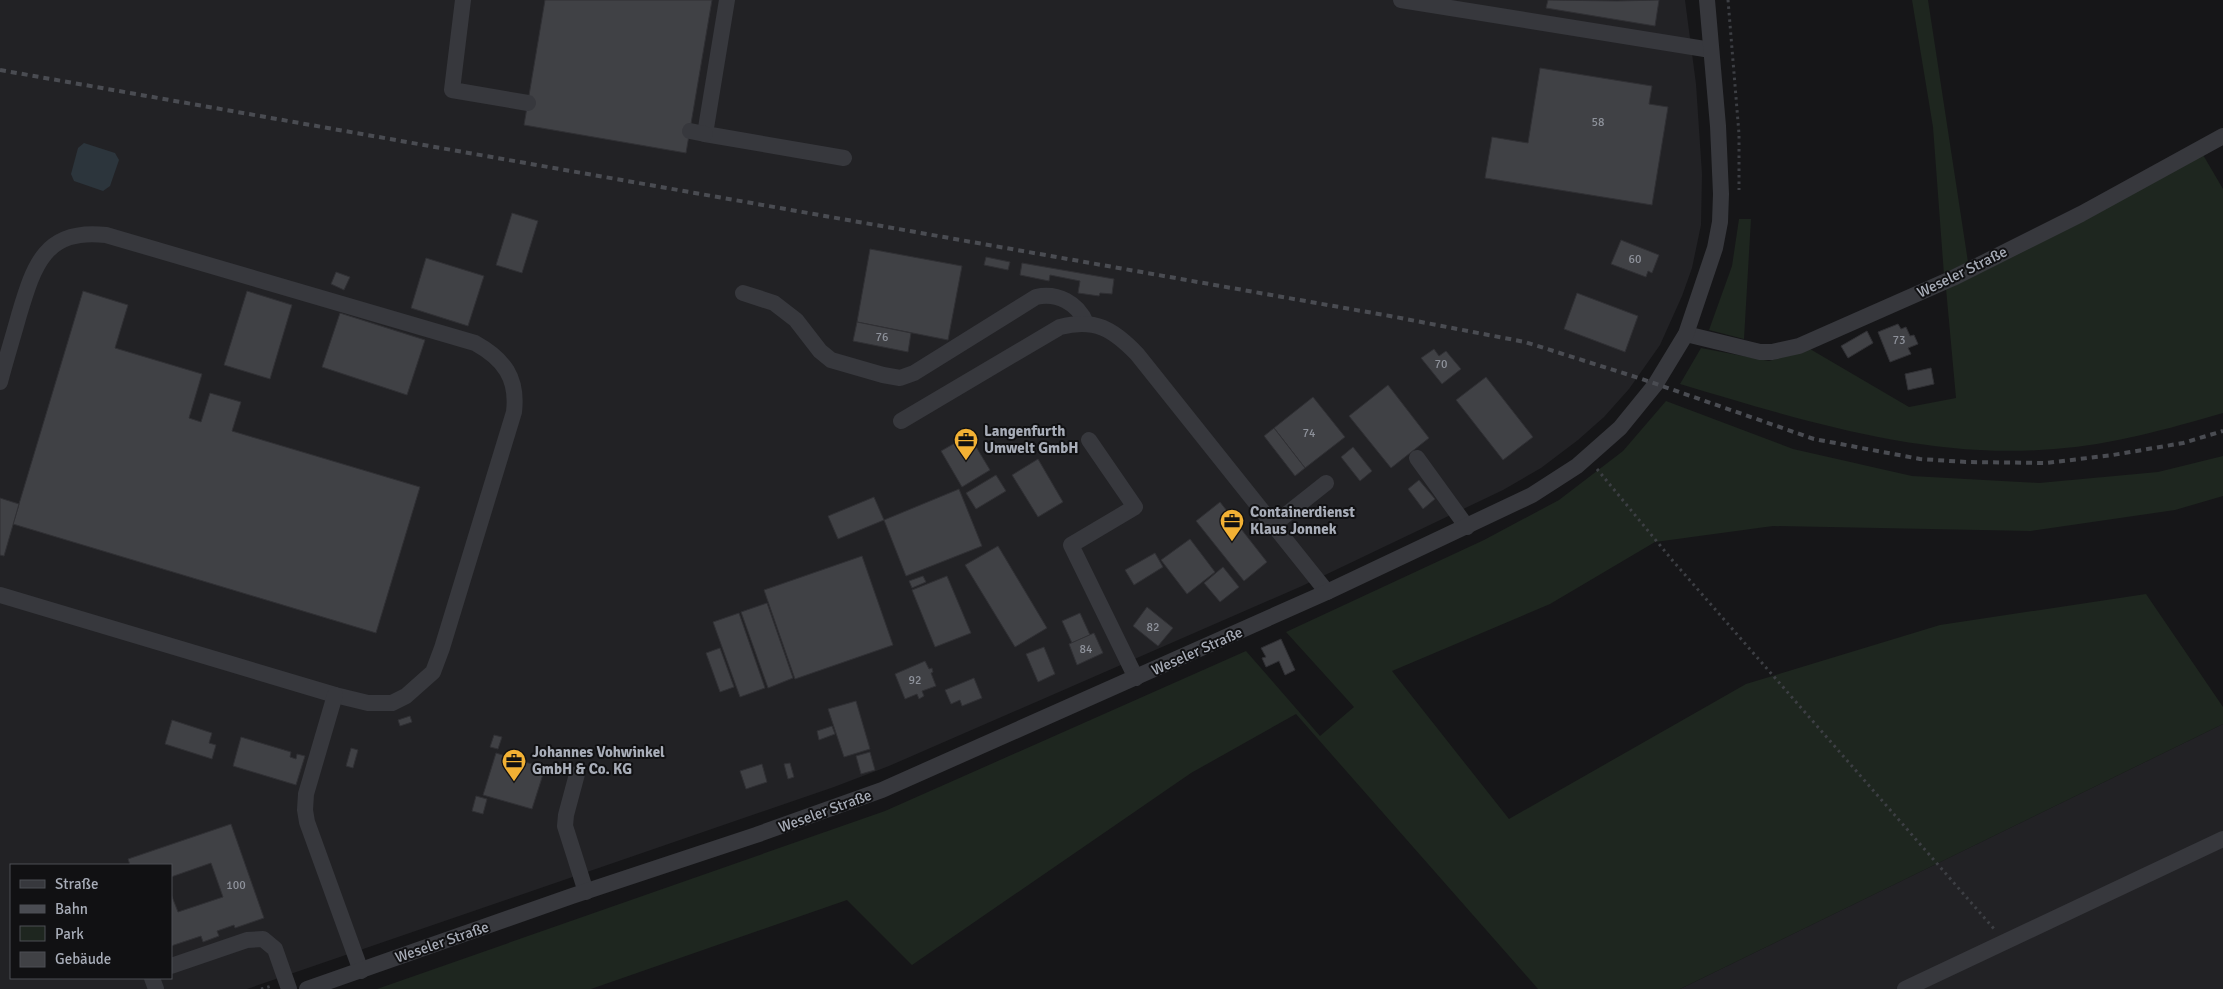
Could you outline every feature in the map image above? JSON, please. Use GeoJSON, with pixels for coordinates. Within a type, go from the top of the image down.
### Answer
{"type":"FeatureCollection","features":[{"type":"Feature","properties":{"kind":"street"},"geometry":{"type":"LineString","coordinates":[[463,0],[452,90],[528,104]]}},
{"type":"Feature","properties":{"kind":"street"},"geometry":{"type":"LineString","coordinates":[[727,0],[697,133],[844,158]]}},
{"type":"Feature","properties":{"kind":"street"},"geometry":{"type":"LineString","coordinates":[[1401,0],[1711,50]]}},
{"type":"Feature","properties":{"kind":"street","name":"Weseler Straße"},"geometry":{"type":"LineString","coordinates":[[307,989],[586,892],[756,836],[882,790],[1328,592],[1467,527],[1556,481],[1593,466],[1620,428],[1656,385],[1686,334],[1715,248],[1720,222],[1721,194],[1718,126],[1707,0]]}},
{"type":"Feature","properties":{"kind":"street","name":"Weseler Straße"},"geometry":{"type":"LineString","coordinates":[[1686,334],[1760,352],[1772,352],[1799,346],[1953,278],[2081,214],[2223,136]]}},
{"type":"Feature","properties":{"kind":"street"},"geometry":{"type":"LineString","coordinates":[[0,382],[30,278],[42,257],[56,244],[72,236],[89,233],[106,235],[475,343],[489,351],[503,366],[513,382],[516,394],[514,412],[442,648],[432,672],[420,686],[392,703],[368,703],[335,695],[0,595]]}},
{"type":"Feature","properties":{"kind":"street"},"geometry":{"type":"LineString","coordinates":[[743,293],[774,304],[796,320],[820,352],[831,360],[900,378],[914,373],[1036,297],[1044,295],[1065,300],[1079,310],[1086,323]]}},
{"type":"Feature","properties":{"kind":"street"},"geometry":{"type":"LineString","coordinates":[[901,421],[1060,327],[1086,323],[1101,326],[1115,333],[1132,349],[1328,592]]}},
{"type":"Feature","properties":{"kind":"street"},"geometry":{"type":"LineString","coordinates":[[1089,440],[1135,507],[1072,545],[1136,678]]}},
{"type":"Feature","properties":{"kind":"street"},"geometry":{"type":"LineString","coordinates":[[1417,458],[1467,527]]}},
{"type":"Feature","properties":{"kind":"street"},"geometry":{"type":"LineString","coordinates":[[1274,525],[1326,483]]}},
{"type":"Feature","properties":{"kind":"street"},"geometry":{"type":"LineString","coordinates":[[335,695],[306,794],[305,810],[307,822],[361,971]]}},
{"type":"Feature","properties":{"kind":"street"},"geometry":{"type":"LineString","coordinates":[[577,774],[565,826],[586,892]]}},
{"type":"Feature","properties":{"kind":"street"},"geometry":{"type":"LineString","coordinates":[[1905,989],[2223,839]]}},
{"type":"Feature","properties":{"kind":"street"},"geometry":{"type":"LineString","coordinates":[[172,966],[247,940],[263,940],[275,949],[289,989]]}},
{"type":"Feature","properties":{"kind":"path"},"geometry":{"type":"LineString","coordinates":[[1728,0],[1738,134],[1740,176],[1738,194]]}},
{"type":"Feature","properties":{"kind":"path"},"geometry":{"type":"LineString","coordinates":[[1593,466],[1699,591],[2005,941]]}},
{"type":"Feature","properties":{"kind":"shaded area"},"geometry":{"type":"Polygon","coordinates":[[[0,0],[1685,0],[1696,84],[1702,174],[1701,225],[1692,268],[1682,296],[1660,345],[1629,389],[1604,417],[1578,440],[1541,468],[1503,490],[1302,586],[889,766],[834,787],[247,989],[0,989],[0,0]]]}},
{"type":"Feature","properties":{"kind":"shaded area"},"geometry":{"type":"Polygon","coordinates":[[[84,143],[115,153],[119,160],[110,186],[103,191],[74,181],[71,174],[78,148],[84,143]]]}},
{"type":"Feature","properties":{"kind":"shaded area"},"geometry":{"type":"Polygon","coordinates":[[[2223,724],[2223,989],[1680,989],[2223,724]]]}},
{"type":"Feature","properties":{"kind":"green space"},"geometry":{"type":"Polygon","coordinates":[[[1912,0],[1928,0],[1968,262],[1944,275],[1933,127],[1912,0]]]}},
{"type":"Feature","properties":{"kind":"green space"},"geometry":{"type":"Polygon","coordinates":[[[2199,148],[2223,189],[2223,413],[2139,436],[2076,447],[2006,451],[1958,449],[1864,434],[1771,411],[1680,384],[1701,348],[1769,361],[1810,349],[1909,407],[1956,398],[1946,288],[2199,148]]]}},
{"type":"Feature","properties":{"kind":"green space"},"geometry":{"type":"Polygon","coordinates":[[[1739,219],[1751,219],[1744,339],[1709,330],[1732,266],[1739,219]]]}},
{"type":"Feature","properties":{"kind":"green space"},"geometry":{"type":"Polygon","coordinates":[[[1666,401],[1793,449],[1912,476],[2039,483],[2158,472],[2223,456],[2223,496],[2175,510],[2031,531],[1773,526],[1655,542],[1550,604],[1392,671],[1509,819],[1746,684],[1940,625],[2146,594],[2223,707],[2223,724],[1680,989],[1538,989],[1296,714],[1191,773],[912,965],[847,900],[591,989],[377,989],[885,811],[1246,651],[1320,736],[1354,707],[1286,632],[1484,540],[1559,500],[1623,451],[1666,401]]]}},
{"type":"Feature","properties":{"kind":"building"},"geometry":{"type":"Polygon","coordinates":[[[545,0],[712,0],[686,153],[524,125],[545,0]]]}},
{"type":"Feature","properties":{"kind":"building"},"geometry":{"type":"Polygon","coordinates":[[[1548,0],[1659,0],[1655,26],[1546,8],[1548,0]]]}},
{"type":"Feature","properties":{"kind":"building"},"geometry":{"type":"Polygon","coordinates":[[[1540,68],[1652,86],[1649,104],[1668,107],[1652,205],[1485,178],[1492,137],[1528,143],[1540,68]]]}},
{"type":"Feature","properties":{"kind":"building"},"geometry":{"type":"Polygon","coordinates":[[[512,213],[538,221],[522,273],[496,265],[512,213]]]}},
{"type":"Feature","properties":{"kind":"building"},"geometry":{"type":"Polygon","coordinates":[[[1621,240],[1659,255],[1652,273],[1648,271],[1646,277],[1611,264],[1621,240]]]}},
{"type":"Feature","properties":{"kind":"building"},"geometry":{"type":"Polygon","coordinates":[[[870,249],[962,266],[948,340],[857,322],[870,249]]]}},
{"type":"Feature","properties":{"kind":"building"},"geometry":{"type":"Polygon","coordinates":[[[986,257],[1010,262],[1008,270],[984,265],[986,257]]]}},
{"type":"Feature","properties":{"kind":"building"},"geometry":{"type":"Polygon","coordinates":[[[426,258],[484,276],[468,326],[411,308],[426,258]]]}},
{"type":"Feature","properties":{"kind":"building"},"geometry":{"type":"Polygon","coordinates":[[[1022,263],[1114,279],[1112,294],[1100,293],[1099,296],[1078,293],[1080,281],[1050,275],[1049,281],[1020,275],[1022,263]]]}},
{"type":"Feature","properties":{"kind":"building"},"geometry":{"type":"Polygon","coordinates":[[[336,272],[350,277],[344,290],[331,284],[336,272]]]}},
{"type":"Feature","properties":{"kind":"building"},"geometry":{"type":"Polygon","coordinates":[[[83,291],[128,305],[115,348],[202,374],[189,418],[201,422],[210,393],[241,402],[232,431],[420,487],[376,633],[13,524],[83,291]]]}},
{"type":"Feature","properties":{"kind":"building"},"geometry":{"type":"Polygon","coordinates":[[[247,291],[292,305],[270,379],[224,365],[247,291]]]}},
{"type":"Feature","properties":{"kind":"building"},"geometry":{"type":"Polygon","coordinates":[[[1577,293],[1638,316],[1625,352],[1564,329],[1577,293]]]}},
{"type":"Feature","properties":{"kind":"building"},"geometry":{"type":"Polygon","coordinates":[[[340,313],[425,340],[407,395],[322,367],[340,313]]]}},
{"type":"Feature","properties":{"kind":"building"},"geometry":{"type":"Polygon","coordinates":[[[857,322],[911,333],[908,352],[853,341],[857,322]]]}},
{"type":"Feature","properties":{"kind":"building"},"geometry":{"type":"Polygon","coordinates":[[[1898,324],[1901,329],[1906,327],[1910,336],[1914,335],[1918,344],[1908,348],[1911,354],[1890,362],[1878,332],[1898,324]]]}},
{"type":"Feature","properties":{"kind":"building"},"geometry":{"type":"Polygon","coordinates":[[[1867,331],[1873,343],[1848,358],[1841,346],[1867,331]]]}},
{"type":"Feature","properties":{"kind":"building"},"geometry":{"type":"Polygon","coordinates":[[[1434,349],[1439,356],[1446,351],[1461,369],[1442,384],[1421,358],[1434,349]]]}},
{"type":"Feature","properties":{"kind":"building"},"geometry":{"type":"Polygon","coordinates":[[[1931,368],[1934,384],[1908,390],[1905,374],[1931,368]]]}},
{"type":"Feature","properties":{"kind":"building"},"geometry":{"type":"Polygon","coordinates":[[[1486,377],[1533,437],[1503,460],[1456,400],[1486,377]]]}},
{"type":"Feature","properties":{"kind":"building"},"geometry":{"type":"Polygon","coordinates":[[[1388,385],[1429,438],[1391,468],[1349,416],[1388,385]]]}},
{"type":"Feature","properties":{"kind":"building"},"geometry":{"type":"Polygon","coordinates":[[[1313,397],[1345,437],[1305,468],[1274,428],[1313,397]]]}},
{"type":"Feature","properties":{"kind":"building"},"geometry":{"type":"Polygon","coordinates":[[[1274,428],[1305,468],[1295,476],[1264,436],[1274,428]]]}},
{"type":"Feature","properties":{"kind":"building","name":"Langenfurth Umwelt GmbH"},"geometry":{"type":"Polygon","coordinates":[[[969,435],[990,470],[962,487],[941,451],[969,435]]]}},
{"type":"Feature","properties":{"kind":"building"},"geometry":{"type":"Polygon","coordinates":[[[1353,447],[1372,471],[1360,481],[1341,457],[1353,447]]]}},
{"type":"Feature","properties":{"kind":"building"},"geometry":{"type":"Polygon","coordinates":[[[1038,459],[1063,502],[1038,517],[1012,475],[1038,459]]]}},
{"type":"Feature","properties":{"kind":"building"},"geometry":{"type":"Polygon","coordinates":[[[996,475],[1006,491],[976,509],[966,493],[996,475]]]}},
{"type":"Feature","properties":{"kind":"building"},"geometry":{"type":"Polygon","coordinates":[[[1419,480],[1435,499],[1423,509],[1408,489],[1419,480]]]}},
{"type":"Feature","properties":{"kind":"building"},"geometry":{"type":"Polygon","coordinates":[[[959,489],[982,546],[906,576],[884,520],[959,489]]]}},
{"type":"Feature","properties":{"kind":"building"},"geometry":{"type":"Polygon","coordinates":[[[874,497],[884,520],[838,539],[828,516],[874,497]]]}},
{"type":"Feature","properties":{"kind":"building"},"geometry":{"type":"Polygon","coordinates":[[[0,498],[19,504],[4,556],[0,555],[0,498]]]}},
{"type":"Feature","properties":{"kind":"building","name":"Containerdienst Klaus Jonnek"},"geometry":{"type":"Polygon","coordinates":[[[1220,502],[1267,562],[1244,581],[1196,521],[1220,502]]]}},
{"type":"Feature","properties":{"kind":"building"},"geometry":{"type":"Polygon","coordinates":[[[1190,539],[1215,572],[1187,594],[1161,560],[1190,539]]]}},
{"type":"Feature","properties":{"kind":"building"},"geometry":{"type":"Polygon","coordinates":[[[998,546],[1047,628],[1015,647],[965,565],[998,546]]]}},
{"type":"Feature","properties":{"kind":"building"},"geometry":{"type":"Polygon","coordinates":[[[1155,553],[1163,567],[1134,585],[1125,570],[1155,553]]]}},
{"type":"Feature","properties":{"kind":"building"},"geometry":{"type":"Polygon","coordinates":[[[862,556],[893,645],[795,679],[764,590],[862,556]]]}},
{"type":"Feature","properties":{"kind":"building"},"geometry":{"type":"Polygon","coordinates":[[[1223,567],[1239,587],[1220,602],[1204,583],[1223,567]]]}},
{"type":"Feature","properties":{"kind":"building"},"geometry":{"type":"Polygon","coordinates":[[[923,576],[926,582],[912,588],[909,581],[923,576]]]}},
{"type":"Feature","properties":{"kind":"building"},"geometry":{"type":"Polygon","coordinates":[[[947,576],[971,633],[935,647],[912,590],[947,576]]]}},
{"type":"Feature","properties":{"kind":"building"},"geometry":{"type":"Polygon","coordinates":[[[767,603],[793,678],[768,688],[741,612],[767,603]]]}},
{"type":"Feature","properties":{"kind":"building"},"geometry":{"type":"Polygon","coordinates":[[[1147,607],[1173,628],[1158,646],[1133,626],[1147,607]]]}},
{"type":"Feature","properties":{"kind":"building"},"geometry":{"type":"Polygon","coordinates":[[[739,613],[765,688],[740,697],[713,622],[739,613]]]}},
{"type":"Feature","properties":{"kind":"building"},"geometry":{"type":"Polygon","coordinates":[[[1080,613],[1090,635],[1072,643],[1062,621],[1080,613]]]}},
{"type":"Feature","properties":{"kind":"building"},"geometry":{"type":"Polygon","coordinates":[[[1094,633],[1103,653],[1077,665],[1069,644],[1094,633]]]}},
{"type":"Feature","properties":{"kind":"building"},"geometry":{"type":"Polygon","coordinates":[[[1281,639],[1295,670],[1285,675],[1279,661],[1266,667],[1262,658],[1266,657],[1261,648],[1281,639]]]}},
{"type":"Feature","properties":{"kind":"building"},"geometry":{"type":"Polygon","coordinates":[[[1044,647],[1055,674],[1038,682],[1026,654],[1044,647]]]}},
{"type":"Feature","properties":{"kind":"building"},"geometry":{"type":"Polygon","coordinates":[[[720,648],[734,687],[720,692],[706,653],[720,648]]]}},
{"type":"Feature","properties":{"kind":"building"},"geometry":{"type":"Polygon","coordinates":[[[925,661],[929,669],[932,668],[933,672],[931,673],[936,686],[922,691],[924,696],[919,699],[917,694],[905,699],[895,674],[925,661]]]}},
{"type":"Feature","properties":{"kind":"building"},"geometry":{"type":"Polygon","coordinates":[[[974,678],[982,698],[962,706],[960,700],[951,704],[945,690],[974,678]]]}},
{"type":"Feature","properties":{"kind":"building"},"geometry":{"type":"Polygon","coordinates":[[[856,701],[870,749],[844,757],[828,709],[856,701]]]}},
{"type":"Feature","properties":{"kind":"building"},"geometry":{"type":"Polygon","coordinates":[[[410,716],[412,722],[400,726],[398,720],[410,716]]]}},
{"type":"Feature","properties":{"kind":"building"},"geometry":{"type":"Polygon","coordinates":[[[172,720],[212,733],[209,743],[216,745],[212,759],[165,744],[172,720]]]}},
{"type":"Feature","properties":{"kind":"building"},"geometry":{"type":"Polygon","coordinates":[[[832,726],[835,734],[819,740],[817,731],[832,726]]]}},
{"type":"Feature","properties":{"kind":"building"},"geometry":{"type":"Polygon","coordinates":[[[494,735],[502,737],[498,749],[490,747],[494,735]]]}},
{"type":"Feature","properties":{"kind":"building"},"geometry":{"type":"Polygon","coordinates":[[[241,737],[291,752],[290,757],[296,759],[297,754],[305,756],[296,785],[233,766],[241,737]]]}},
{"type":"Feature","properties":{"kind":"building"},"geometry":{"type":"Polygon","coordinates":[[[351,748],[358,750],[353,768],[346,766],[351,748]]]}},
{"type":"Feature","properties":{"kind":"building"},"geometry":{"type":"Polygon","coordinates":[[[870,752],[875,770],[861,774],[856,756],[870,752]]]}},
{"type":"Feature","properties":{"kind":"building","name":"Johannes Vohwinkel GmbH & Co. KG"},"geometry":{"type":"Polygon","coordinates":[[[496,753],[545,768],[532,809],[483,795],[496,753]]]}},
{"type":"Feature","properties":{"kind":"building"},"geometry":{"type":"Polygon","coordinates":[[[790,763],[794,777],[788,779],[784,764],[790,763]]]}},
{"type":"Feature","properties":{"kind":"building"},"geometry":{"type":"Polygon","coordinates":[[[762,764],[767,782],[746,789],[740,771],[762,764]]]}},
{"type":"Feature","properties":{"kind":"building"},"geometry":{"type":"Polygon","coordinates":[[[476,796],[487,799],[483,814],[472,811],[476,796]]]}},
{"type":"Feature","properties":{"kind":"building"},"geometry":{"type":"Polygon","coordinates":[[[231,824],[264,918],[235,928],[234,925],[217,931],[219,936],[203,942],[201,936],[172,946],[172,897],[178,912],[223,897],[211,863],[172,877],[172,864],[130,864],[128,859],[231,824]]]}},
{"type":"Feature","properties":{"kind":"railway"},"geometry":{"type":"LineString","coordinates":[[0,70],[1390,316],[1525,342],[1642,379],[1814,439],[1920,459],[1966,462],[2046,463],[2113,455],[2183,443],[2223,431]]}},
{"type":"Feature","properties":{"kind":"place","name":"Langenfurth Umwelt GmbH"},"geometry":{"type":"Point","coordinates":[966,461]}},
{"type":"Feature","properties":{"kind":"place","name":"Containerdienst Klaus Jonnek"},"geometry":{"type":"Point","coordinates":[1232,542]}},
{"type":"Feature","properties":{"kind":"place","name":"Johannes Vohwinkel GmbH & Co. KG"},"geometry":{"type":"Point","coordinates":[514,782]}}]}
